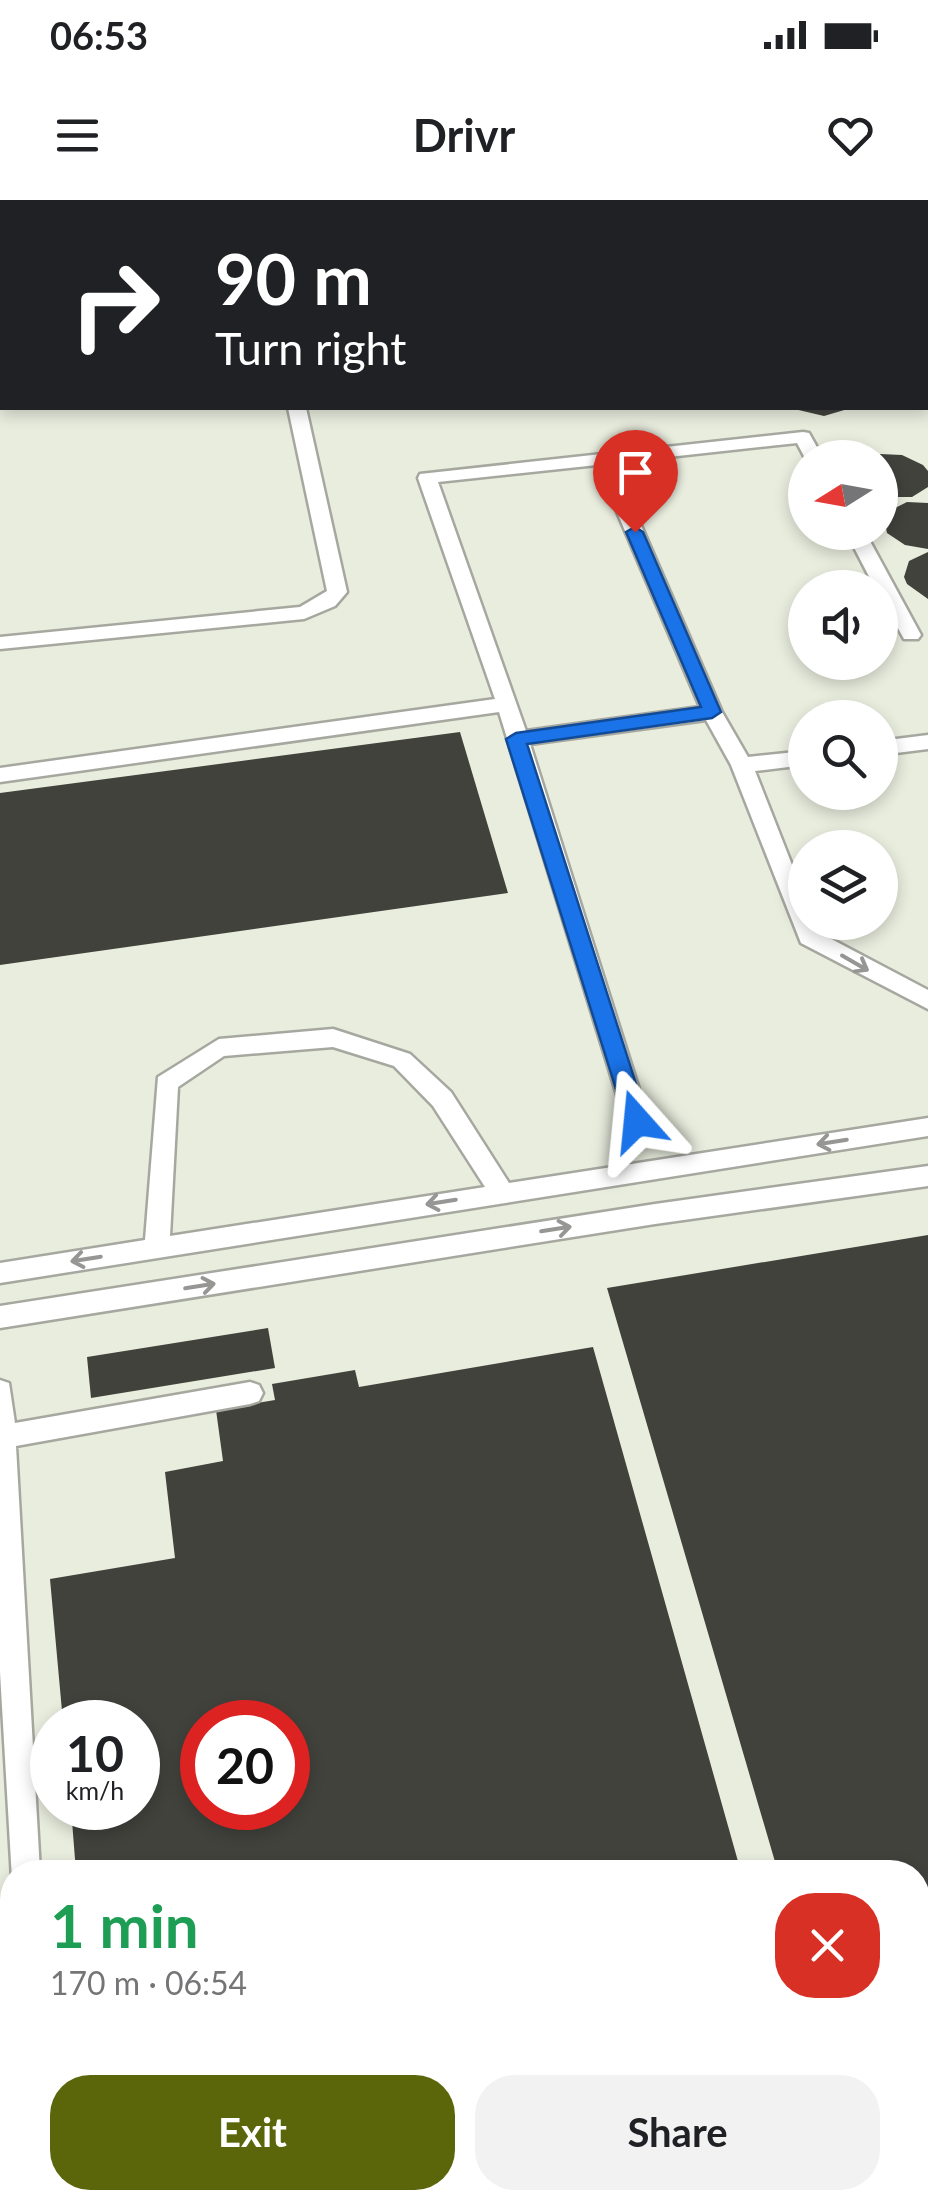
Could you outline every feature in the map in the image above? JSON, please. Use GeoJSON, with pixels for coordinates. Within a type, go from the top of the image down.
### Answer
{"type":"FeatureCollection","features":[{"type":"Feature","properties":{"kind":"lane"},"geometry":{"type":"LineString","coordinates":[[0,643],[304,613],[328,602],[337,592],[297,410]]}},
{"type":"Feature","properties":{"kind":"lane"},"geometry":{"type":"LineString","coordinates":[[637,1121],[506,704],[427,478],[804,440]]}},
{"type":"Feature","properties":{"kind":"lane"},"geometry":{"type":"LineString","coordinates":[[604,460],[712,712],[742,765],[809,937],[928,1000]]}},
{"type":"Feature","properties":{"kind":"lane"},"geometry":{"type":"LineString","coordinates":[[865,550],[911,635]]}},
{"type":"Feature","properties":{"kind":"lane"},"geometry":{"type":"LineString","coordinates":[[0,775],[506,704]]}},
{"type":"Feature","properties":{"kind":"lane"},"geometry":{"type":"LineString","coordinates":[[516,739],[712,712]]}},
{"type":"Feature","properties":{"kind":"lane"},"geometry":{"type":"LineString","coordinates":[[898,746],[928,742]]}},
{"type":"Feature","properties":{"kind":"lane"},"geometry":{"type":"LineString","coordinates":[[742,765],[788,760]]}},
{"type":"Feature","properties":{"kind":"lane"},"geometry":{"type":"LineString","coordinates":[[157,1248],[166,1083],[219,1048],[333,1038],[402,1060],[442,1099],[502,1193]]}},
{"type":"Feature","properties":{"kind":"lane"},"geometry":{"type":"LineString","coordinates":[[0,1273],[928,1127]]}},
{"type":"Feature","properties":{"kind":"lane"},"geometry":{"type":"LineString","coordinates":[[0,1317],[656,1214],[928,1176]]}},
{"type":"Feature","properties":{"kind":"lane"},"geometry":{"type":"LineString","coordinates":[[0,1391],[24,1860]]}},
{"type":"Feature","properties":{"kind":"lane"},"geometry":{"type":"LineString","coordinates":[[3,1437],[250,1393]]}},
{"type":"Feature","properties":{"kind":"shaded area"},"geometry":{"type":"Polygon","coordinates":[[[0,410],[928,410],[928,1860],[0,1860],[0,410]]]}},
{"type":"Feature","properties":{"kind":"building"},"geometry":{"type":"Polygon","coordinates":[[[798,410],[844,410],[824,416],[798,410]]]}},
{"type":"Feature","properties":{"kind":"building"},"geometry":{"type":"Polygon","coordinates":[[[898,455],[928,471],[928,487],[912,497],[898,497],[898,455]]]}},
{"type":"Feature","properties":{"kind":"building"},"geometry":{"type":"Polygon","coordinates":[[[907,502],[928,503],[928,549],[898,540],[898,506],[907,502]]]}},
{"type":"Feature","properties":{"kind":"building"},"geometry":{"type":"Polygon","coordinates":[[[928,552],[928,599],[907,584],[904,577],[909,561],[928,552]]]}},
{"type":"Feature","properties":{"kind":"building"},"geometry":{"type":"Polygon","coordinates":[[[460,732],[508,893],[0,965],[0,793],[460,732]]]}},
{"type":"Feature","properties":{"kind":"building"},"geometry":{"type":"Polygon","coordinates":[[[928,1235],[928,1860],[774,1860],[607,1288],[928,1235]]]}},
{"type":"Feature","properties":{"kind":"building"},"geometry":{"type":"Polygon","coordinates":[[[268,1328],[275,1368],[91,1398],[87,1357],[268,1328]]]}},
{"type":"Feature","properties":{"kind":"building"},"geometry":{"type":"Polygon","coordinates":[[[593,1347],[738,1860],[75,1860],[73,1830],[160,1830],[160,1700],[61,1700],[50,1579],[175,1558],[165,1472],[223,1461],[216,1410],[275,1400],[272,1384],[355,1370],[359,1387],[593,1347]]]}},
{"type":"Feature","properties":{"kind":"route"},"geometry":{"type":"LineString","coordinates":[[635,532],[712,712],[516,739],[637,1121]]}}]}
